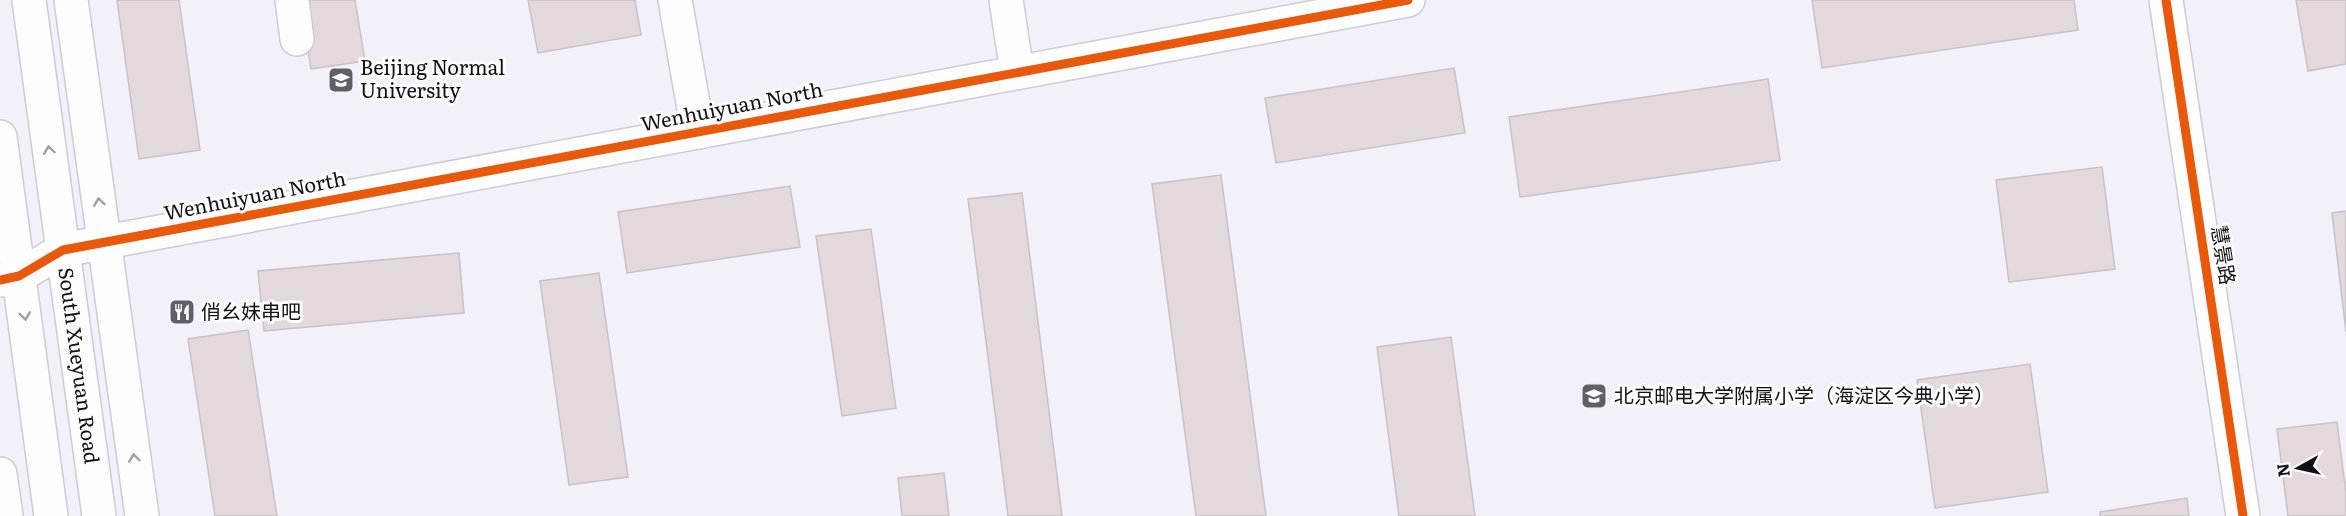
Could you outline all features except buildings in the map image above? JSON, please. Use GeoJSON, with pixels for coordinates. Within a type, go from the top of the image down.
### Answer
{"type":"FeatureCollection","features":[{"type":"Feature","properties":{"kind":"street","name":"South Xueyuan Road"},"geometry":{"type":"LineString","coordinates":[[29,0],[99,516]]}},
{"type":"Feature","properties":{"kind":"street"},"geometry":{"type":"LineString","coordinates":[[71,0],[141,516]]}},
{"type":"Feature","properties":{"kind":"street"},"geometry":{"type":"LineString","coordinates":[[292,0],[297,39]]}},
{"type":"Feature","properties":{"kind":"street"},"geometry":{"type":"LineString","coordinates":[[675,0],[698,132]]}},
{"type":"Feature","properties":{"kind":"street"},"geometry":{"type":"LineString","coordinates":[[1006,0],[1017,72]]}},
{"type":"Feature","properties":{"kind":"street","name":"Wenhuiyuan North"},"geometry":{"type":"LineString","coordinates":[[63,250],[1408,0]]}},
{"type":"Feature","properties":{"kind":"street","name":"慧景路"},"geometry":{"type":"LineString","coordinates":[[2166,0],[2243,516]]}},
{"type":"Feature","properties":{"kind":"street"},"geometry":{"type":"LineString","coordinates":[[0,137],[9,278],[51,516]]}},
{"type":"Feature","properties":{"kind":"street"},"geometry":{"type":"LineString","coordinates":[[7,239],[63,250]]}},
{"type":"Feature","properties":{"kind":"street"},"geometry":{"type":"LineString","coordinates":[[9,278],[63,250]]}},
{"type":"Feature","properties":{"kind":"street"},"geometry":{"type":"LineString","coordinates":[[0,474],[6,516]]}},
{"type":"Feature","properties":{"kind":"cycle path"},"geometry":{"type":"LineString","coordinates":[[0,280],[19,276],[63,250],[1408,0]]}},
{"type":"Feature","properties":{"kind":"cycle path"},"geometry":{"type":"LineString","coordinates":[[2166,0],[2243,516]]}},
{"type":"Feature","properties":{"kind":"place","name":"Beijing Normal University"},"geometry":{"type":"Point","coordinates":[341,80]}},
{"type":"Feature","properties":{"kind":"place","name":"俏幺妹串吧"},"geometry":{"type":"Point","coordinates":[182,312]}},
{"type":"Feature","properties":{"kind":"place","name":"北京邮电大学附属小学（海淀区今典小学）"},"geometry":{"type":"Point","coordinates":[1594,396]}}]}
